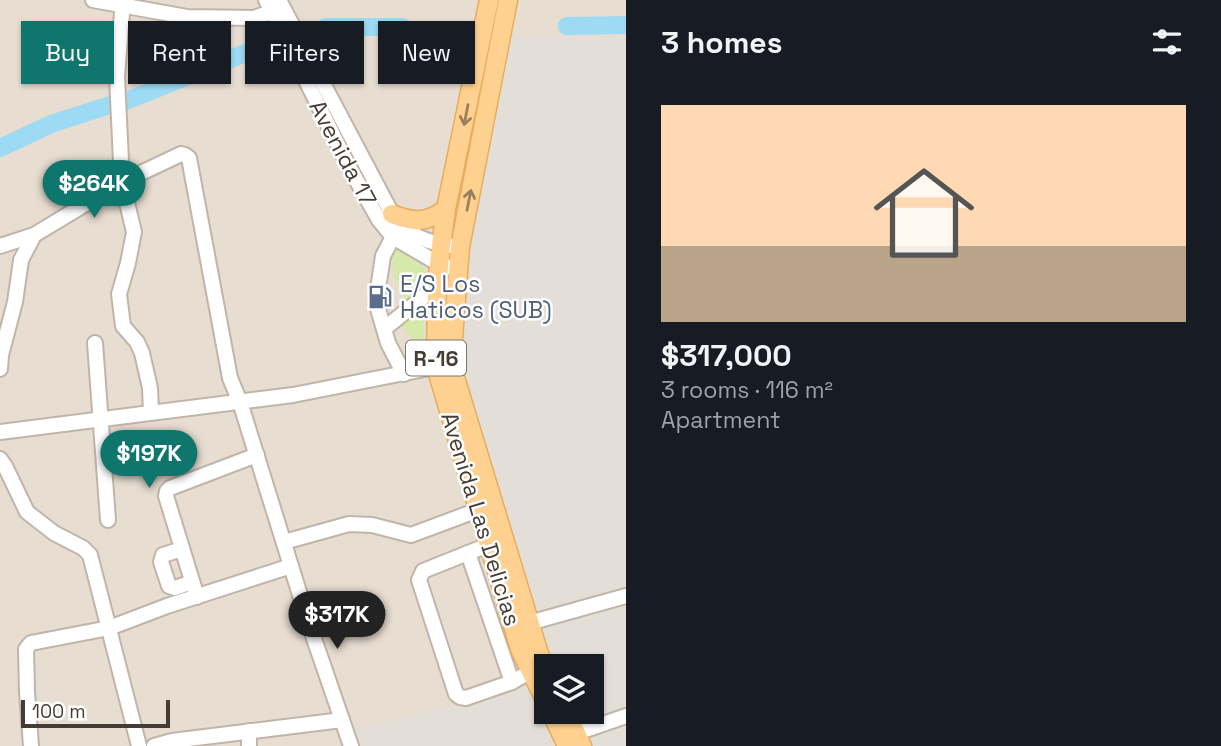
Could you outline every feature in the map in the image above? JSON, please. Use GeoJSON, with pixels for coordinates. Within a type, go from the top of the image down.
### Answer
{"type":"FeatureCollection","features":[{"type":"Feature","properties":{"kind":"main road","name":"Avenida Las Delicias"},"geometry":{"type":"LineString","coordinates":[[489,0],[446,209],[440,255],[437,286],[443,366],[480,498],[539,654]]}},
{"type":"Feature","properties":{"kind":"main road","name":"Avenida Las Delicias"},"geometry":{"type":"LineString","coordinates":[[443,366],[460,247],[508,0]]}},
{"type":"Feature","properties":{"kind":"main road"},"geometry":{"type":"LineString","coordinates":[[395,225],[407,220],[428,220],[446,209]]}},
{"type":"Feature","properties":{"kind":"main road","name":"Avenida Las Delicias"},"geometry":{"type":"LineString","coordinates":[[480,498],[488,545],[520,649],[534,665]]}},
{"type":"Feature","properties":{"kind":"main road"},"geometry":{"type":"LineString","coordinates":[[561,724],[575,742]]}},
{"type":"Feature","properties":{"kind":"main road"},"geometry":{"type":"LineString","coordinates":[[570,724],[575,742]]}},
{"type":"Feature","properties":{"kind":"street"},"geometry":{"type":"LineString","coordinates":[[93,0],[123,3],[187,18],[254,18],[275,5]]}},
{"type":"Feature","properties":{"kind":"street"},"geometry":{"type":"LineString","coordinates":[[123,3],[117,77],[122,182],[134,232],[118,294],[123,326],[138,342],[142,353],[150,388],[151,412]]}},
{"type":"Feature","properties":{"kind":"street","name":"Avenida 17"},"geometry":{"type":"LineString","coordinates":[[275,5],[395,225]]}},
{"type":"Feature","properties":{"kind":"street","name":"Avenida 17"},"geometry":{"type":"LineString","coordinates":[[275,5],[349,167],[379,220],[395,225],[414,236],[458,270]]}},
{"type":"Feature","properties":{"kind":"street"},"geometry":{"type":"LineString","coordinates":[[0,246],[34,235],[122,182],[181,154],[189,158],[230,377],[351,746]]}},
{"type":"Feature","properties":{"kind":"street"},"geometry":{"type":"LineString","coordinates":[[395,225],[383,256],[376,302],[388,343],[404,374]]}},
{"type":"Feature","properties":{"kind":"street"},"geometry":{"type":"LineString","coordinates":[[0,369],[21,260],[34,235]]}},
{"type":"Feature","properties":{"kind":"street"},"geometry":{"type":"LineString","coordinates":[[440,255],[460,247]]}},
{"type":"Feature","properties":{"kind":"street"},"geometry":{"type":"LineString","coordinates":[[384,329],[437,286]]}},
{"type":"Feature","properties":{"kind":"street"},"geometry":{"type":"LineString","coordinates":[[95,343],[108,520]]}},
{"type":"Feature","properties":{"kind":"street"},"geometry":{"type":"LineString","coordinates":[[0,423],[0,432],[240,402],[293,395],[443,366]]}},
{"type":"Feature","properties":{"kind":"street"},"geometry":{"type":"LineString","coordinates":[[197,597],[166,496],[167,491],[257,455]]}},
{"type":"Feature","properties":{"kind":"street"},"geometry":{"type":"LineString","coordinates":[[0,459],[27,512],[54,533],[83,548],[90,555],[139,746]]}},
{"type":"Feature","properties":{"kind":"street"},"geometry":{"type":"LineString","coordinates":[[284,542],[349,524],[372,525],[411,535],[480,498]]}},
{"type":"Feature","properties":{"kind":"street"},"geometry":{"type":"LineString","coordinates":[[488,545],[423,571],[419,580],[456,694],[466,698],[534,672]]}},
{"type":"Feature","properties":{"kind":"street"},"geometry":{"type":"LineString","coordinates":[[182,549],[163,555],[161,562],[169,586],[175,588],[192,582]]}},
{"type":"Feature","properties":{"kind":"street"},"geometry":{"type":"LineString","coordinates":[[468,553],[512,682]]}},
{"type":"Feature","properties":{"kind":"street"},"geometry":{"type":"LineString","coordinates":[[31,746],[27,692],[28,645],[109,628],[291,566]]}},
{"type":"Feature","properties":{"kind":"street"},"geometry":{"type":"LineString","coordinates":[[529,622],[626,596]]}},
{"type":"Feature","properties":{"kind":"street"},"geometry":{"type":"LineString","coordinates":[[575,742],[626,716]]}},
{"type":"Feature","properties":{"kind":"street"},"geometry":{"type":"LineString","coordinates":[[154,746],[172,741],[249,739],[342,720]]}},
{"type":"Feature","properties":{"kind":"shaded area"},"geometry":{"type":"Polygon","coordinates":[[[0,0],[626,0],[626,746],[0,746],[0,0]]]}},
{"type":"Feature","properties":{"kind":"shaded area"},"geometry":{"type":"Polygon","coordinates":[[[626,35],[626,746],[591,746],[580,724],[604,724],[604,654],[548,654],[459,368],[466,256],[510,37],[626,35]]]}},
{"type":"Feature","properties":{"kind":"shaded area"},"geometry":{"type":"Polygon","coordinates":[[[527,686],[534,701],[534,724],[545,724],[555,746],[363,746],[357,730],[527,686]]]}},
{"type":"Feature","properties":{"kind":"green space"},"geometry":{"type":"Polygon","coordinates":[[[398,248],[419,262],[427,273],[423,285],[408,305],[395,280],[391,260],[398,248]]]}},
{"type":"Feature","properties":{"kind":"green space"},"geometry":{"type":"Polygon","coordinates":[[[422,304],[424,338],[421,350],[400,324],[422,304]]]}},
{"type":"Feature","properties":{"kind":"waterway"},"geometry":{"type":"LineString","coordinates":[[567,26],[626,25]]}},
{"type":"Feature","properties":{"kind":"waterway"},"geometry":{"type":"LineString","coordinates":[[364,27],[378,27]]}},
{"type":"Feature","properties":{"kind":"waterway"},"geometry":{"type":"LineString","coordinates":[[126,101],[245,53]]}},
{"type":"Feature","properties":{"kind":"waterway"},"geometry":{"type":"LineString","coordinates":[[0,148],[51,124],[110,105]]}},
{"type":"Feature","properties":{"kind":"place","name":"E/S Los Haticos (SUB)"},"geometry":{"type":"Point","coordinates":[380,297]}}]}
